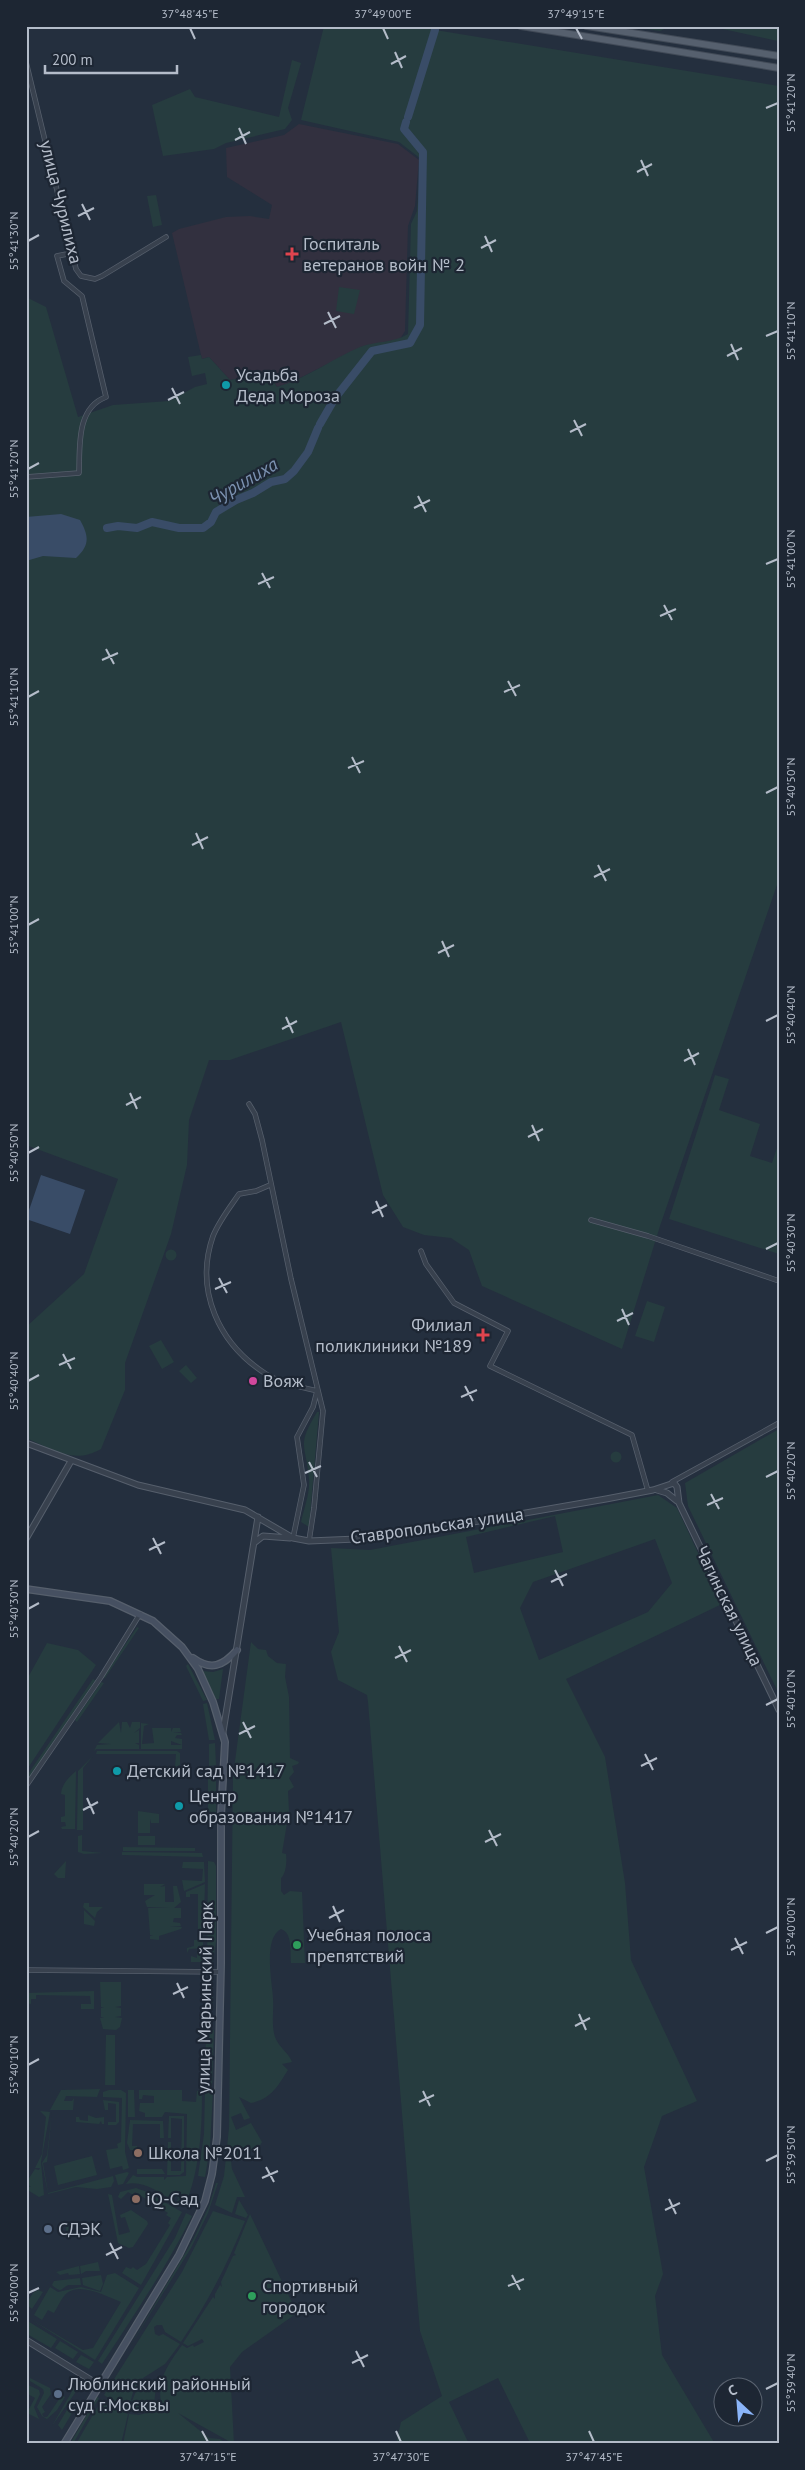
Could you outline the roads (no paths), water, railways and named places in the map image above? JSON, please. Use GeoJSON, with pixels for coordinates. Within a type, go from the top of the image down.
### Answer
{"type":"FeatureCollection","features":[{"type":"Feature","properties":{"kind":"main road"},"geometry":{"type":"LineString","coordinates":[[522,26],[766,66],[779,70]]}},
{"type":"Feature","properties":{"kind":"main road"},"geometry":{"type":"LineString","coordinates":[[588,26],[779,54]]}},
{"type":"Feature","properties":{"kind":"main road"},"geometry":{"type":"LineString","coordinates":[[26,1588],[110,1601],[140,1614],[168,1633],[187,1654],[198,1670],[210,1694],[224,1732]]}},
{"type":"Feature","properties":{"kind":"main road"},"geometry":{"type":"LineString","coordinates":[[187,1654],[203,1665],[217,1666],[225,1662],[237,1650]]}},
{"type":"Feature","properties":{"kind":"main road","name":"улица Марьинский Парк"},"geometry":{"type":"LineString","coordinates":[[64,2444],[179,2255],[205,2201],[212,2174],[218,2137],[224,1732]]}},
{"type":"Feature","properties":{"kind":"street","name":"улица Чурилиха"},"geometry":{"type":"LineString","coordinates":[[26,62],[76,269],[80,276],[95,279],[166,237]]}},
{"type":"Feature","properties":{"kind":"street"},"geometry":{"type":"LineString","coordinates":[[26,477],[78,473],[82,424],[96,400],[106,397],[84,301],[80,294],[64,281],[57,256],[72,253]]}},
{"type":"Feature","properties":{"kind":"street"},"geometry":{"type":"LineString","coordinates":[[249,1104],[255,1114],[262,1140],[270,1185],[323,1411],[309,1541]]}},
{"type":"Feature","properties":{"kind":"street"},"geometry":{"type":"LineString","coordinates":[[270,1185],[256,1191],[239,1194],[218,1226],[213,1238],[206,1285],[220,1327],[244,1358],[270,1376],[317,1391]]}},
{"type":"Feature","properties":{"kind":"street"},"geometry":{"type":"LineString","coordinates":[[591,1220],[648,1236],[779,1281]]}},
{"type":"Feature","properties":{"kind":"street"},"geometry":{"type":"LineString","coordinates":[[421,1251],[426,1264],[454,1303],[508,1331],[490,1366],[632,1435],[651,1490]]}},
{"type":"Feature","properties":{"kind":"street"},"geometry":{"type":"LineString","coordinates":[[254,1545],[257,1539],[263,1536],[293,1538],[304,1484],[297,1437],[313,1407],[317,1391]]}},
{"type":"Feature","properties":{"kind":"street"},"geometry":{"type":"LineString","coordinates":[[682,1478],[677,1490],[668,1494],[665,1488],[669,1484],[779,1423]]}},
{"type":"Feature","properties":{"kind":"street","name":"Ставропольская улица"},"geometry":{"type":"LineString","coordinates":[[26,1443],[145,1487],[245,1510],[293,1538],[309,1541],[381,1538],[651,1490],[669,1484]]}},
{"type":"Feature","properties":{"kind":"street"},"geometry":{"type":"LineString","coordinates":[[26,1539],[71,1461]]}},
{"type":"Feature","properties":{"kind":"street"},"geometry":{"type":"LineString","coordinates":[[669,1484],[675,1484],[677,1490]]}},
{"type":"Feature","properties":{"kind":"street","name":"Ставропольская улица"},"geometry":{"type":"LineString","coordinates":[[651,1490],[668,1494]]}},
{"type":"Feature","properties":{"kind":"street","name":"Чагинская улица"},"geometry":{"type":"LineString","coordinates":[[677,1490],[679,1503],[779,1710]]}},
{"type":"Feature","properties":{"kind":"street","name":"Чагинская улица"},"geometry":{"type":"LineString","coordinates":[[668,1494],[679,1503]]}},
{"type":"Feature","properties":{"kind":"street","name":"улица Марьинский Парк"},"geometry":{"type":"LineString","coordinates":[[224,1732],[258,1517]]}},
{"type":"Feature","properties":{"kind":"street"},"geometry":{"type":"LineString","coordinates":[[26,1786],[101,1677],[140,1614]]}},
{"type":"Feature","properties":{"kind":"street"},"geometry":{"type":"LineString","coordinates":[[26,1970],[221,1972]]}},
{"type":"Feature","properties":{"kind":"street"},"geometry":{"type":"LineString","coordinates":[[26,2340],[99,2385]]}},
{"type":"Feature","properties":{"kind":"water"},"geometry":{"type":"Polygon","coordinates":[[[61,514],[80,520],[87,540],[84,549],[76,558],[43,556],[26,561],[26,517],[61,514]]]}},
{"type":"Feature","properties":{"kind":"water"},"geometry":{"type":"Polygon","coordinates":[[[41,1175],[85,1190],[70,1234],[26,1219],[41,1175]]]}},
{"type":"Feature","properties":{"kind":"waterway","name":"Чурилиха"},"geometry":{"type":"LineString","coordinates":[[408,117],[435,30]]}},
{"type":"Feature","properties":{"kind":"waterway","name":"Чурилиха"},"geometry":{"type":"LineString","coordinates":[[320,424],[335,398],[372,351],[410,343],[420,325],[423,152],[404,129],[406,122]]}},
{"type":"Feature","properties":{"kind":"waterway","name":"Чурилиха"},"geometry":{"type":"LineString","coordinates":[[107,528],[118,526],[137,528],[152,522],[179,528],[203,528],[211,522],[216,512],[236,500],[253,493],[271,482],[285,479],[294,471],[308,452],[318,428]]}},
{"type":"Feature","properties":{"kind":"place","name":"Госпиталь ветеранов войн № 2"},"geometry":{"type":"Point","coordinates":[292,254]}},
{"type":"Feature","properties":{"kind":"place","name":"Усадьба Деда Мороза"},"geometry":{"type":"Point","coordinates":[226,385]}},
{"type":"Feature","properties":{"kind":"place","name":"Филиал поликлиники №189"},"geometry":{"type":"Point","coordinates":[483,1335]}},
{"type":"Feature","properties":{"kind":"place","name":"Вояж"},"geometry":{"type":"Point","coordinates":[253,1381]}},
{"type":"Feature","properties":{"kind":"place","name":"Детский сад №1417"},"geometry":{"type":"Point","coordinates":[117,1771]}},
{"type":"Feature","properties":{"kind":"place","name":"Центр образования №1417"},"geometry":{"type":"Point","coordinates":[179,1806]}},
{"type":"Feature","properties":{"kind":"place","name":"Учебная полоса препятствий"},"geometry":{"type":"Point","coordinates":[297,1945]}},
{"type":"Feature","properties":{"kind":"place","name":"Школа №2011"},"geometry":{"type":"Point","coordinates":[138,2153]}},
{"type":"Feature","properties":{"kind":"place","name":"iQ-Сад"},"geometry":{"type":"Point","coordinates":[136,2199]}},
{"type":"Feature","properties":{"kind":"place","name":"СДЭК"},"geometry":{"type":"Point","coordinates":[48,2229]}},
{"type":"Feature","properties":{"kind":"place","name":"Спортивный городок"},"geometry":{"type":"Point","coordinates":[252,2296]}},
{"type":"Feature","properties":{"kind":"place","name":"Люблинский районный суд г.Москвы"},"geometry":{"type":"Point","coordinates":[58,2394]}}]}
